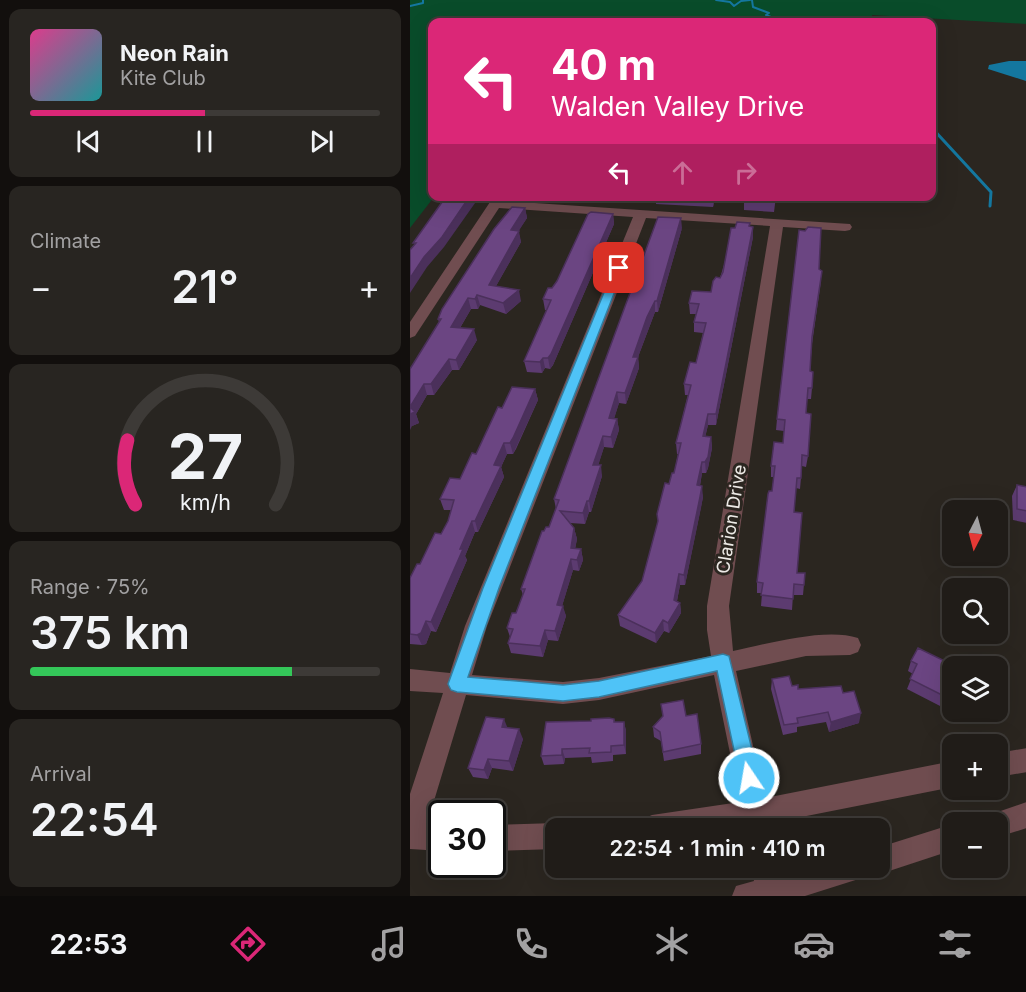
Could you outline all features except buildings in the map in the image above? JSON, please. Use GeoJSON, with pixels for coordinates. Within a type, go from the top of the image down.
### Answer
{"type":"FeatureCollection","features":[{"type":"Feature","properties":{"kind":"street"},"geometry":{"type":"LineString","coordinates":[[410,333],[498,201]]}},
{"type":"Feature","properties":{"kind":"street"},"geometry":{"type":"LineString","coordinates":[[509,201],[641,214],[845,228]]}},
{"type":"Feature","properties":{"kind":"street"},"geometry":{"type":"LineString","coordinates":[[428,837],[410,835],[457,684],[491,588],[641,214]]}},
{"type":"Feature","properties":{"kind":"street","name":"Clarion Drive"},"geometry":{"type":"LineString","coordinates":[[757,818],[723,662],[718,630],[719,599],[777,223]]}},
{"type":"Feature","properties":{"kind":"street"},"geometry":{"type":"LineString","coordinates":[[410,680],[563,693],[599,689],[806,646],[850,645]]}},
{"type":"Feature","properties":{"kind":"street"},"geometry":{"type":"LineString","coordinates":[[1008,763],[1026,760]]}},
{"type":"Feature","properties":{"kind":"street"},"geometry":{"type":"LineString","coordinates":[[770,818],[942,777]]}},
{"type":"Feature","properties":{"kind":"street"},"geometry":{"type":"LineString","coordinates":[[1008,821],[1026,815]]}},
{"type":"Feature","properties":{"kind":"street"},"geometry":{"type":"LineString","coordinates":[[506,838],[545,836]]}},
{"type":"Feature","properties":{"kind":"street"},"geometry":{"type":"LineString","coordinates":[[890,857],[942,840]]}},
{"type":"Feature","properties":{"kind":"street"},"geometry":{"type":"LineString","coordinates":[[763,888],[807,878]]}},
{"type":"Feature","properties":{"kind":"green space"},"geometry":{"type":"Polygon","coordinates":[[[410,0],[1026,0],[1027,24],[872,15],[872,18],[428,18],[428,201],[431,201],[410,228],[410,0]]]}},
{"type":"Feature","properties":{"kind":"water"},"geometry":{"type":"Polygon","coordinates":[[[1009,61],[1026,61],[1026,81],[988,69],[989,65],[1009,61]]]}},
{"type":"Feature","properties":{"kind":"waterway"},"geometry":{"type":"LineString","coordinates":[[410,6],[423,3],[423,0]]}},
{"type":"Feature","properties":{"kind":"waterway"},"geometry":{"type":"LineString","coordinates":[[716,0],[730,2],[734,6],[741,1],[750,0]]}},
{"type":"Feature","properties":{"kind":"waterway"},"geometry":{"type":"LineString","coordinates":[[752,0],[753,7],[769,13],[766,15],[773,18]]}},
{"type":"Feature","properties":{"kind":"waterway"},"geometry":{"type":"LineString","coordinates":[[936,132],[991,192],[990,206]]}},
{"type":"Feature","properties":{"kind":"route"},"geometry":{"type":"LineString","coordinates":[[619,268],[476,626],[457,684],[563,693],[599,689],[723,662],[749,778]]}}]}
